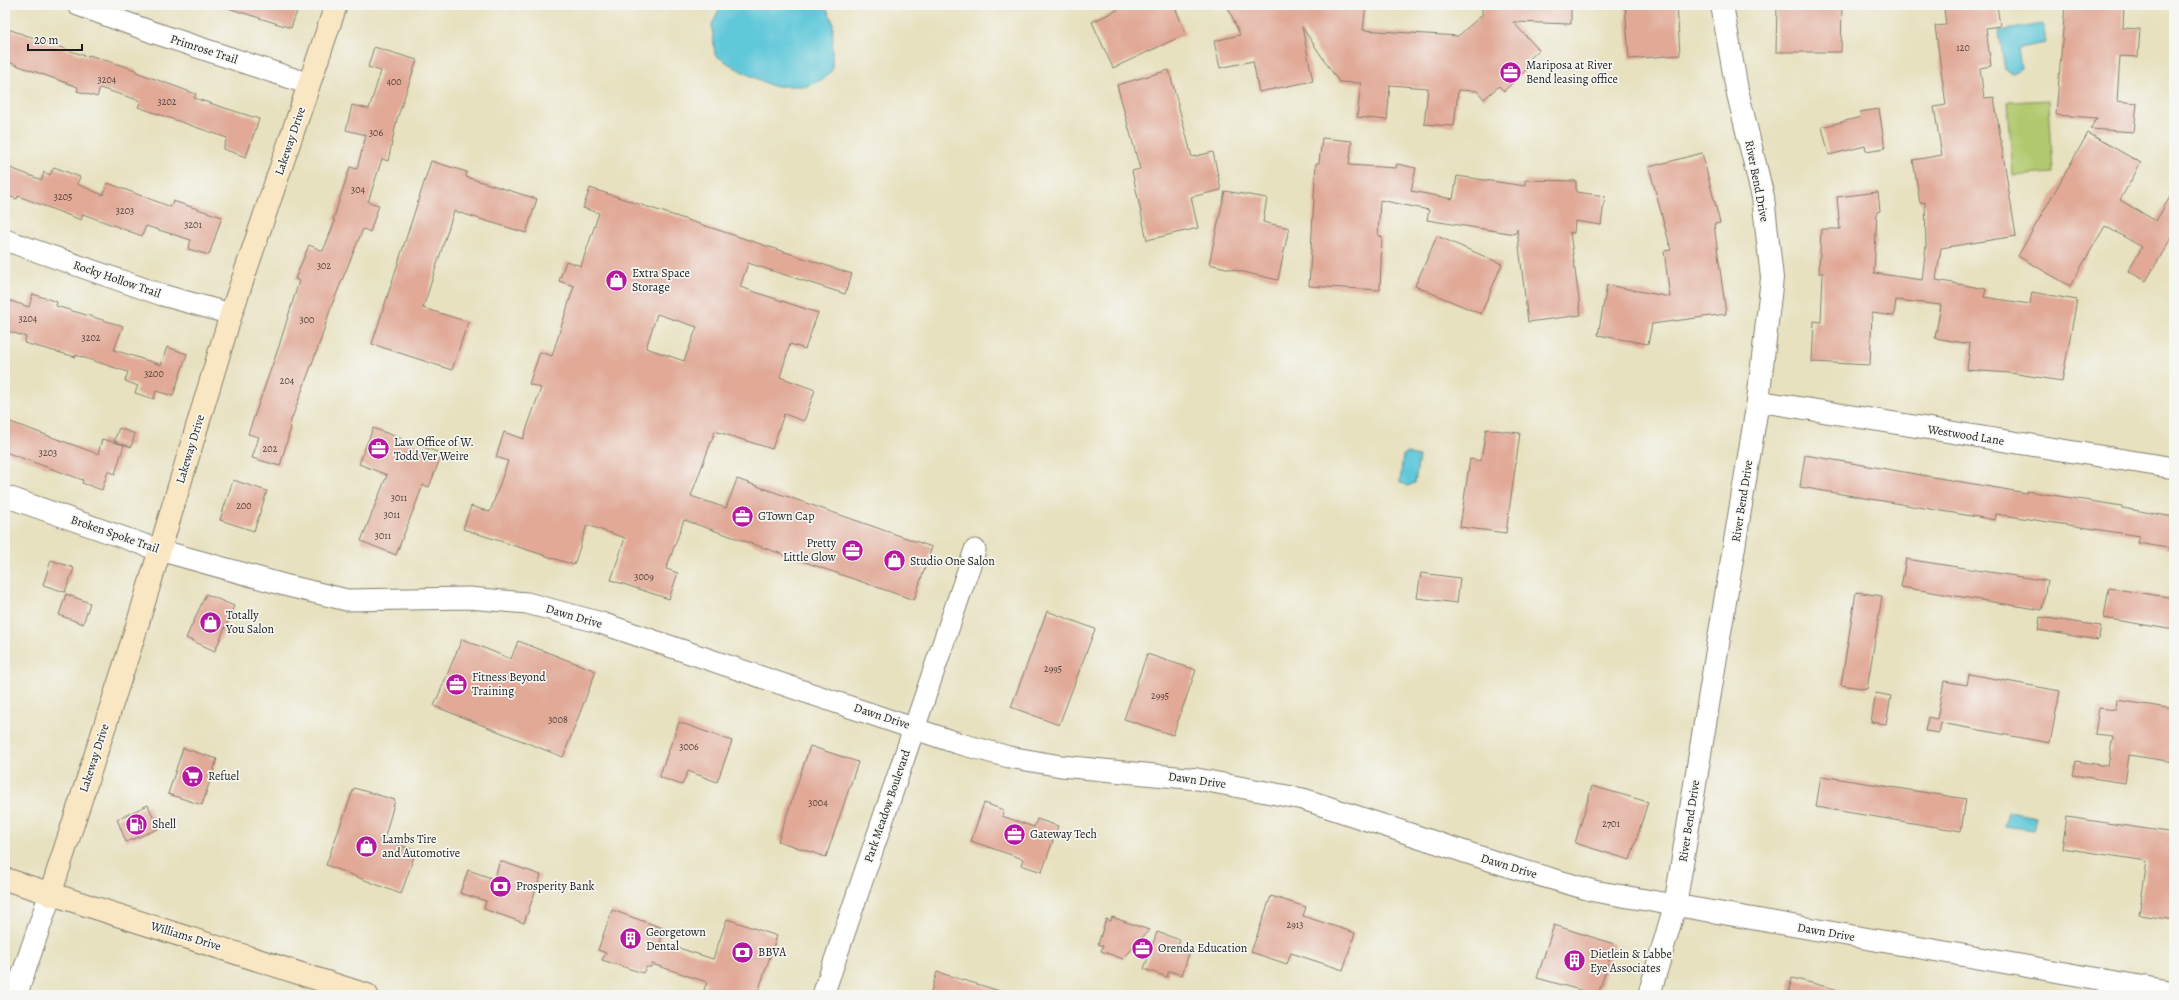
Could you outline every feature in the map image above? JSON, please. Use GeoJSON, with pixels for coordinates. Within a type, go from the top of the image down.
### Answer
{"type":"FeatureCollection","features":[{"type":"Feature","properties":{"kind":"main road","name":"Lakeway Drive"},"geometry":{"type":"LineString","coordinates":[[50,895],[159,550],[231,314],[336,5]]}},
{"type":"Feature","properties":{"kind":"main road","name":"Williams Drive"},"geometry":{"type":"LineString","coordinates":[[5,879],[50,895],[249,956],[367,995]]}},
{"type":"Feature","properties":{"kind":"street","name":"Primrose Trail"},"geometry":{"type":"LineString","coordinates":[[78,5],[152,32],[309,84]]}},
{"type":"Feature","properties":{"kind":"street","name":"River Bend Drive"},"geometry":{"type":"LineString","coordinates":[[1649,995],[1675,906],[1758,401],[1772,278],[1763,197],[1736,90],[1722,5]]}},
{"type":"Feature","properties":{"kind":"street","name":"Rocky Hollow Trail"},"geometry":{"type":"LineString","coordinates":[[5,240],[162,295],[231,314]]}},
{"type":"Feature","properties":{"kind":"street","name":"Westwood Lane"},"geometry":{"type":"LineString","coordinates":[[1758,401],[2174,468]]}},
{"type":"Feature","properties":{"kind":"street","name":"Broken Spoke Trail"},"geometry":{"type":"LineString","coordinates":[[5,496],[159,550],[226,568]]}},
{"type":"Feature","properties":{"kind":"street","name":"Park Meadow Boulevard"},"geometry":{"type":"LineString","coordinates":[[823,995],[975,550]]}},
{"type":"Feature","properties":{"kind":"street","name":"Dawn Drive"},"geometry":{"type":"LineString","coordinates":[[226,568],[288,586],[347,600],[469,598],[527,603],[598,622],[914,726],[957,743],[1024,760],[1061,766],[1197,779],[1304,799],[1514,868],[1594,891],[2174,992]]}},
{"type":"Feature","properties":{"kind":"street"},"geometry":{"type":"LineString","coordinates":[[16,995],[50,895]]}},
{"type":"Feature","properties":{"kind":"green space"},"geometry":{"type":"Polygon","coordinates":[[[2049,100],[2053,173],[2013,176],[2008,102],[2049,100]]]}},
{"type":"Feature","properties":{"kind":"water"},"geometry":{"type":"Polygon","coordinates":[[[721,5],[825,5],[833,22],[832,70],[825,78],[807,86],[772,86],[739,70],[715,55],[712,25],[721,5]]]}},
{"type":"Feature","properties":{"kind":"water"},"geometry":{"type":"Polygon","coordinates":[[[2043,24],[2046,43],[2018,48],[2021,68],[2013,73],[2005,70],[1999,31],[2043,24]]]}},
{"type":"Feature","properties":{"kind":"water"},"geometry":{"type":"Polygon","coordinates":[[[1408,453],[1419,457],[1415,483],[1407,486],[1400,482],[1403,455],[1408,453]]]}},
{"type":"Feature","properties":{"kind":"water"},"geometry":{"type":"Polygon","coordinates":[[[2008,811],[2037,816],[2034,830],[2005,826],[2008,811]]]}},
{"type":"Feature","properties":{"kind":"building"},"geometry":{"type":"Polygon","coordinates":[[[228,5],[299,5],[291,28],[228,8],[228,5]]]}},
{"type":"Feature","properties":{"kind":"building"},"geometry":{"type":"Polygon","coordinates":[[[1128,5],[1141,5],[1143,10],[1155,5],[1174,5],[1186,34],[1113,68],[1092,22],[1128,5]]]}},
{"type":"Feature","properties":{"kind":"building"},"geometry":{"type":"Polygon","coordinates":[[[1227,5],[1366,5],[1363,30],[1458,36],[1482,15],[1482,5],[1571,5],[1571,24],[1513,22],[1539,50],[1526,62],[1528,68],[1504,91],[1499,86],[1484,99],[1477,91],[1458,90],[1454,126],[1424,124],[1428,88],[1390,85],[1387,120],[1357,117],[1361,83],[1339,82],[1302,27],[1313,81],[1259,92],[1253,61],[1220,68],[1214,41],[1240,35],[1227,5]]]}},
{"type":"Feature","properties":{"kind":"building"},"geometry":{"type":"Polygon","coordinates":[[[1625,5],[1677,5],[1680,55],[1629,59],[1625,5]]]}},
{"type":"Feature","properties":{"kind":"building"},"geometry":{"type":"Polygon","coordinates":[[[1777,5],[1842,5],[1841,52],[1776,52],[1777,5]]]}},
{"type":"Feature","properties":{"kind":"building"},"geometry":{"type":"Polygon","coordinates":[[[1973,5],[1997,5],[2000,26],[1986,28],[1991,66],[1980,68],[1984,98],[1994,97],[2016,236],[1941,248],[1936,280],[1986,289],[1984,297],[2030,304],[2032,292],[2077,300],[2062,381],[2011,373],[1967,370],[1970,344],[1935,338],[1941,305],[1896,300],[1894,316],[1872,313],[1870,365],[1812,362],[1814,321],[1821,322],[1823,273],[1819,273],[1821,229],[1840,229],[1837,197],[1878,192],[1880,211],[1877,212],[1874,273],[1922,280],[1926,246],[1925,202],[1920,203],[1913,160],[1942,155],[1934,107],[1946,105],[1935,26],[1946,25],[1944,9],[1973,5]]]}},
{"type":"Feature","properties":{"kind":"building"},"geometry":{"type":"Polygon","coordinates":[[[2065,5],[2124,5],[2123,28],[2140,29],[2138,57],[2120,56],[2117,101],[2137,103],[2134,132],[2090,129],[2097,118],[2056,115],[2065,5]]]}},
{"type":"Feature","properties":{"kind":"building"},"geometry":{"type":"Polygon","coordinates":[[[5,28],[88,57],[89,55],[136,70],[136,72],[196,94],[194,98],[259,119],[246,157],[223,149],[227,138],[138,107],[141,101],[100,88],[97,97],[77,91],[78,87],[5,61],[5,28]]]}},
{"type":"Feature","properties":{"kind":"building"},"geometry":{"type":"Polygon","coordinates":[[[374,47],[417,60],[397,119],[388,161],[382,159],[368,202],[379,205],[370,232],[363,229],[331,307],[321,339],[289,426],[291,427],[280,466],[252,458],[259,437],[248,434],[279,346],[299,281],[295,279],[309,245],[323,251],[335,221],[333,220],[350,167],[357,169],[366,135],[346,130],[352,105],[369,109],[381,71],[368,67],[374,47]]]}},
{"type":"Feature","properties":{"kind":"building"},"geometry":{"type":"Polygon","coordinates":[[[1169,70],[1192,157],[1213,152],[1221,190],[1191,197],[1198,228],[1147,240],[1132,171],[1140,169],[1117,85],[1169,70]]]}},
{"type":"Feature","properties":{"kind":"building"},"geometry":{"type":"Polygon","coordinates":[[[1879,109],[1885,148],[1866,151],[1865,146],[1829,155],[1822,127],[1861,117],[1860,112],[1879,109]]]}},
{"type":"Feature","properties":{"kind":"building"},"geometry":{"type":"Polygon","coordinates":[[[2088,133],[2141,163],[2120,200],[2156,221],[2174,190],[2174,233],[2146,281],[2128,271],[2142,247],[2105,226],[2070,286],[2018,256],[2088,133]]]}},
{"type":"Feature","properties":{"kind":"building"},"geometry":{"type":"Polygon","coordinates":[[[1322,138],[1352,141],[1349,165],[1396,168],[1397,164],[1416,168],[1411,191],[1453,199],[1457,176],[1525,186],[1525,180],[1576,181],[1576,192],[1605,196],[1601,225],[1575,221],[1574,233],[1570,232],[1581,315],[1528,322],[1517,229],[1515,234],[1427,220],[1429,210],[1380,200],[1378,236],[1382,236],[1380,290],[1309,286],[1316,163],[1319,163],[1322,138]]]}},
{"type":"Feature","properties":{"kind":"building"},"geometry":{"type":"Polygon","coordinates":[[[1702,153],[1720,223],[1714,224],[1726,314],[1652,324],[1648,344],[1598,335],[1607,285],[1670,297],[1664,251],[1671,250],[1649,167],[1702,153]]]}},
{"type":"Feature","properties":{"kind":"building"},"geometry":{"type":"Polygon","coordinates":[[[431,161],[467,172],[466,177],[537,199],[526,233],[454,211],[423,308],[468,322],[452,370],[372,344],[431,161]]]}},
{"type":"Feature","properties":{"kind":"building"},"geometry":{"type":"Polygon","coordinates":[[[5,166],[42,180],[44,172],[50,175],[54,167],[80,177],[77,184],[103,195],[108,183],[171,207],[173,201],[222,217],[209,255],[188,249],[191,240],[146,226],[142,236],[83,214],[81,220],[18,196],[17,199],[5,195],[5,166]]]}},
{"type":"Feature","properties":{"kind":"building"},"geometry":{"type":"Polygon","coordinates":[[[590,188],[852,274],[845,294],[748,263],[740,287],[818,313],[805,349],[790,344],[780,377],[815,390],[804,421],[784,414],[772,449],[715,431],[691,496],[726,508],[737,479],[932,547],[914,600],[684,520],[666,569],[678,573],[669,599],[611,580],[625,538],[587,525],[574,565],[463,529],[471,506],[490,512],[508,461],[496,457],[504,432],[523,439],[541,388],[529,384],[540,352],[552,356],[574,286],[559,281],[566,261],[581,266],[599,213],[583,208],[590,188]],[[657,314],[646,348],[684,361],[697,327],[657,314]]]}},
{"type":"Feature","properties":{"kind":"building"},"geometry":{"type":"Polygon","coordinates":[[[1225,191],[1267,198],[1263,222],[1289,228],[1278,280],[1209,264],[1225,191]]]}},
{"type":"Feature","properties":{"kind":"building"},"geometry":{"type":"Polygon","coordinates":[[[1437,236],[1502,264],[1481,314],[1415,286],[1437,236]]]}},
{"type":"Feature","properties":{"kind":"building"},"geometry":{"type":"Polygon","coordinates":[[[33,294],[57,302],[56,306],[123,326],[114,350],[161,365],[167,347],[187,354],[173,396],[156,391],[154,399],[135,393],[138,386],[125,381],[128,372],[76,355],[76,357],[24,343],[26,337],[5,330],[5,299],[29,307],[33,294]]]}},
{"type":"Feature","properties":{"kind":"building"},"geometry":{"type":"Polygon","coordinates":[[[5,420],[98,454],[102,439],[124,445],[115,474],[108,471],[102,490],[82,483],[83,480],[5,452],[5,420]]]}},
{"type":"Feature","properties":{"kind":"building"},"geometry":{"type":"Polygon","coordinates":[[[119,428],[135,434],[131,447],[114,441],[119,428]]]}},
{"type":"Feature","properties":{"kind":"building"},"geometry":{"type":"Polygon","coordinates":[[[373,428],[442,454],[429,487],[423,485],[396,555],[361,541],[387,475],[359,464],[373,428]]]}},
{"type":"Feature","properties":{"kind":"building"},"geometry":{"type":"Polygon","coordinates":[[[1486,429],[1520,433],[1506,533],[1460,527],[1470,459],[1481,461],[1486,429]]]}},
{"type":"Feature","properties":{"kind":"building"},"geometry":{"type":"Polygon","coordinates":[[[1805,455],[2026,493],[2027,491],[2122,506],[2122,508],[2174,517],[2174,549],[2138,543],[2140,536],[1996,514],[1995,520],[1800,487],[1805,455]]]}},
{"type":"Feature","properties":{"kind":"building"},"geometry":{"type":"Polygon","coordinates":[[[233,480],[267,491],[254,531],[220,520],[233,480]]]}},
{"type":"Feature","properties":{"kind":"building"},"geometry":{"type":"Polygon","coordinates":[[[1906,559],[2047,581],[2042,610],[1901,587],[1906,559]]]}},
{"type":"Feature","properties":{"kind":"building"},"geometry":{"type":"Polygon","coordinates":[[[51,560],[74,568],[65,592],[43,585],[51,560]]]}},
{"type":"Feature","properties":{"kind":"building"},"geometry":{"type":"Polygon","coordinates":[[[1421,573],[1460,578],[1457,603],[1417,598],[1421,573]]]}},
{"type":"Feature","properties":{"kind":"building"},"geometry":{"type":"Polygon","coordinates":[[[2109,588],[2174,598],[2174,630],[2104,618],[2109,588]]]}},
{"type":"Feature","properties":{"kind":"building"},"geometry":{"type":"Polygon","coordinates":[[[1856,592],[1882,596],[1867,689],[1841,685],[1856,592]]]}},
{"type":"Feature","properties":{"kind":"building"},"geometry":{"type":"Polygon","coordinates":[[[66,594],[90,603],[83,624],[59,615],[66,594]]]}},
{"type":"Feature","properties":{"kind":"building","name":"Totally You Salon"},"geometry":{"type":"Polygon","coordinates":[[[206,594],[234,606],[215,651],[186,638],[206,594]]]}},
{"type":"Feature","properties":{"kind":"building"},"geometry":{"type":"Polygon","coordinates":[[[1047,611],[1095,629],[1059,725],[1011,707],[1047,611]]]}},
{"type":"Feature","properties":{"kind":"building"},"geometry":{"type":"Polygon","coordinates":[[[2040,617],[2101,626],[2098,640],[2038,630],[2040,617]]]}},
{"type":"Feature","properties":{"kind":"building"},"geometry":{"type":"Polygon","coordinates":[[[462,639],[511,659],[518,641],[596,671],[563,757],[434,706],[462,639]]]}},
{"type":"Feature","properties":{"kind":"building"},"geometry":{"type":"Polygon","coordinates":[[[1147,654],[1196,670],[1173,735],[1124,719],[1147,654]]]}},
{"type":"Feature","properties":{"kind":"building"},"geometry":{"type":"Polygon","coordinates":[[[1969,674],[2060,691],[2050,743],[1941,723],[1939,733],[1925,731],[1928,717],[1937,719],[1944,681],[1967,685],[1969,674]]]}},
{"type":"Feature","properties":{"kind":"building"},"geometry":{"type":"Polygon","coordinates":[[[1876,693],[1891,696],[1886,724],[1871,722],[1876,693]]]}},
{"type":"Feature","properties":{"kind":"building"},"geometry":{"type":"Polygon","coordinates":[[[2117,700],[2174,709],[2174,762],[2129,755],[2125,783],[2073,775],[2076,761],[2108,766],[2113,736],[2095,734],[2099,708],[2116,710],[2117,700]]]}},
{"type":"Feature","properties":{"kind":"building"},"geometry":{"type":"Polygon","coordinates":[[[679,722],[732,741],[717,782],[688,771],[682,785],[659,777],[679,722]]]}},
{"type":"Feature","properties":{"kind":"building"},"geometry":{"type":"Polygon","coordinates":[[[810,746],[858,762],[826,857],[778,841],[810,746]]]}},
{"type":"Feature","properties":{"kind":"building","name":"Refuel"},"geometry":{"type":"Polygon","coordinates":[[[183,748],[217,759],[202,805],[168,794],[183,748]]]}},
{"type":"Feature","properties":{"kind":"building"},"geometry":{"type":"Polygon","coordinates":[[[1821,776],[1966,799],[1961,831],[1816,807],[1821,776]]]}},
{"type":"Feature","properties":{"kind":"building"},"geometry":{"type":"Polygon","coordinates":[[[1592,786],[1648,802],[1630,860],[1575,843],[1592,786]]]}},
{"type":"Feature","properties":{"kind":"building","name":"Lambs Tire and Automotive"},"geometry":{"type":"Polygon","coordinates":[[[354,788],[395,800],[384,840],[416,851],[401,894],[326,865],[354,788]]]}},
{"type":"Feature","properties":{"kind":"building","name":"Gateway Tech"},"geometry":{"type":"Polygon","coordinates":[[[984,803],[1004,810],[1002,816],[1034,827],[1037,819],[1058,826],[1042,872],[1021,865],[1023,859],[971,841],[984,803]]]}},
{"type":"Feature","properties":{"kind":"building","name":"Shell"},"geometry":{"type":"Polygon","coordinates":[[[148,805],[158,829],[126,842],[117,819],[148,805]]]}},
{"type":"Feature","properties":{"kind":"building"},"geometry":{"type":"Polygon","coordinates":[[[2067,817],[2174,833],[2174,920],[2139,915],[2147,861],[2062,848],[2067,817]]]}},
{"type":"Feature","properties":{"kind":"building","name":"Prosperity Bank"},"geometry":{"type":"Polygon","coordinates":[[[500,861],[541,875],[524,923],[484,909],[486,901],[460,893],[468,870],[494,879],[500,861]]]}},
{"type":"Feature","properties":{"kind":"building"},"geometry":{"type":"Polygon","coordinates":[[[1271,896],[1306,907],[1303,916],[1355,933],[1343,970],[1291,953],[1287,964],[1251,952],[1271,896]]]}},
{"type":"Feature","properties":{"kind":"building","name":"BBVA"},"geometry":{"type":"Polygon","coordinates":[[[612,910],[665,929],[660,942],[713,959],[727,919],[777,936],[757,995],[702,995],[707,982],[652,964],[651,967],[646,967],[643,973],[602,960],[606,953],[598,950],[612,910]]]}},
{"type":"Feature","properties":{"kind":"building"},"geometry":{"type":"Polygon","coordinates":[[[1112,917],[1149,930],[1123,959],[1101,951],[1103,946],[1098,944],[1106,919],[1111,921],[1112,917]]]}},
{"type":"Feature","properties":{"kind":"building","name":"Dietlein & Labbe Eye Associates"},"geometry":{"type":"Polygon","coordinates":[[[1554,925],[1614,944],[1598,995],[1537,978],[1554,925]]]}},
{"type":"Feature","properties":{"kind":"building"},"geometry":{"type":"Polygon","coordinates":[[[1157,932],[1180,940],[1178,946],[1190,950],[1182,975],[1169,971],[1167,977],[1144,969],[1157,932]]]}},
{"type":"Feature","properties":{"kind":"building"},"geometry":{"type":"Polygon","coordinates":[[[937,972],[1000,991],[999,995],[930,995],[937,972]]]}},
{"type":"Feature","properties":{"kind":"building"},"geometry":{"type":"Polygon","coordinates":[[[1792,978],[1839,990],[1839,995],[1788,995],[1792,978]]]}},
{"type":"Feature","properties":{"kind":"place","name":"Mariposa at River Bend leasing office"},"geometry":{"type":"Point","coordinates":[1511,72]}},
{"type":"Feature","properties":{"kind":"place","name":"Extra Space Storage"},"geometry":{"type":"Point","coordinates":[616,280]}},
{"type":"Feature","properties":{"kind":"place","name":"Law Office of W. Todd Ver Weire"},"geometry":{"type":"Point","coordinates":[379,449]}},
{"type":"Feature","properties":{"kind":"place","name":"GTown Cap"},"geometry":{"type":"Point","coordinates":[743,516]}},
{"type":"Feature","properties":{"kind":"place","name":"Pretty Little Glow"},"geometry":{"type":"Point","coordinates":[852,550]}},
{"type":"Feature","properties":{"kind":"place","name":"Studio One Salon"},"geometry":{"type":"Point","coordinates":[894,561]}},
{"type":"Feature","properties":{"kind":"place","name":"Totally You Salon"},"geometry":{"type":"Point","coordinates":[210,622]}},
{"type":"Feature","properties":{"kind":"place","name":"Fitness Beyond Training"},"geometry":{"type":"Point","coordinates":[456,684]}},
{"type":"Feature","properties":{"kind":"place","name":"Refuel"},"geometry":{"type":"Point","coordinates":[192,776]}},
{"type":"Feature","properties":{"kind":"place","name":"Shell"},"geometry":{"type":"Point","coordinates":[137,824]}},
{"type":"Feature","properties":{"kind":"place","name":"Gateway Tech"},"geometry":{"type":"Point","coordinates":[1014,834]}},
{"type":"Feature","properties":{"kind":"place","name":"Lambs Tire and Automotive"},"geometry":{"type":"Point","coordinates":[367,846]}},
{"type":"Feature","properties":{"kind":"place","name":"Prosperity Bank"},"geometry":{"type":"Point","coordinates":[500,886]}},
{"type":"Feature","properties":{"kind":"place","name":"Georgetown Dental"},"geometry":{"type":"Point","coordinates":[631,939]}},
{"type":"Feature","properties":{"kind":"place","name":"Orenda Education"},"geometry":{"type":"Point","coordinates":[1143,948]}},
{"type":"Feature","properties":{"kind":"place","name":"BBVA"},"geometry":{"type":"Point","coordinates":[743,952]}},
{"type":"Feature","properties":{"kind":"place","name":"Dietlein & Labbe Eye Associates"},"geometry":{"type":"Point","coordinates":[1575,961]}}]}
